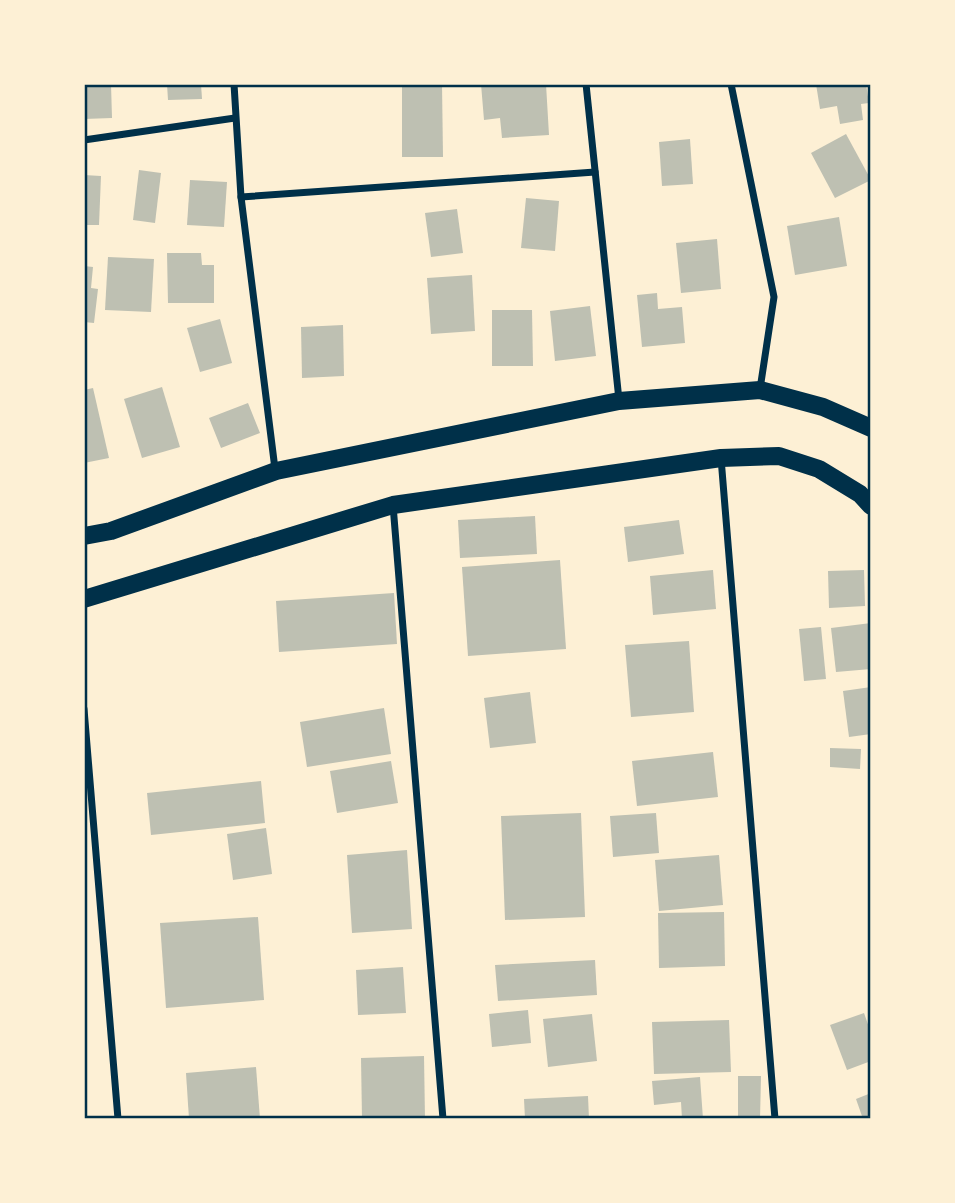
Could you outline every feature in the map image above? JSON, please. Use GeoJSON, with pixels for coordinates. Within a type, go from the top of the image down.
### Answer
{"type":"FeatureCollection","features":[{"type":"Feature","properties":{"kind":"main road"},"geometry":{"type":"LineString","coordinates":[[84,536],[111,531],[276,471],[620,401],[760,390],[823,407],[871,428]]}},
{"type":"Feature","properties":{"kind":"main road"},"geometry":{"type":"LineString","coordinates":[[84,599],[393,505],[721,458],[779,456],[819,469],[860,494],[871,506]]}},
{"type":"Feature","properties":{"kind":"street"},"geometry":{"type":"LineString","coordinates":[[234,84],[242,197],[276,471]]}},
{"type":"Feature","properties":{"kind":"street"},"geometry":{"type":"LineString","coordinates":[[586,84],[620,401]]}},
{"type":"Feature","properties":{"kind":"street"},"geometry":{"type":"LineString","coordinates":[[731,84],[775,297],[760,390]]}},
{"type":"Feature","properties":{"kind":"street"},"geometry":{"type":"LineString","coordinates":[[84,140],[235,118]]}},
{"type":"Feature","properties":{"kind":"street"},"geometry":{"type":"LineString","coordinates":[[242,197],[595,172]]}},
{"type":"Feature","properties":{"kind":"street"},"geometry":{"type":"LineString","coordinates":[[721,458],[775,1119]]}},
{"type":"Feature","properties":{"kind":"street"},"geometry":{"type":"LineString","coordinates":[[393,505],[443,1119]]}},
{"type":"Feature","properties":{"kind":"street"},"geometry":{"type":"LineString","coordinates":[[84,709],[118,1119]]}},
{"type":"Feature","properties":{"kind":"building"},"geometry":{"type":"Polygon","coordinates":[[[84,84],[111,84],[112,118],[84,119],[84,84]]]}},
{"type":"Feature","properties":{"kind":"building"},"geometry":{"type":"Polygon","coordinates":[[[167,84],[201,84],[202,99],[168,100],[167,84]]]}},
{"type":"Feature","properties":{"kind":"building"},"geometry":{"type":"Polygon","coordinates":[[[402,84],[442,84],[443,157],[402,157],[402,84]]]}},
{"type":"Feature","properties":{"kind":"building"},"geometry":{"type":"Polygon","coordinates":[[[481,84],[546,84],[549,135],[502,138],[500,118],[484,120],[481,84]]]}},
{"type":"Feature","properties":{"kind":"building"},"geometry":{"type":"Polygon","coordinates":[[[816,84],[866,84],[869,103],[861,104],[863,120],[840,124],[837,106],[820,109],[816,84]]]}},
{"type":"Feature","properties":{"kind":"building"},"geometry":{"type":"Polygon","coordinates":[[[846,134],[871,180],[835,198],[811,153],[846,134]]]}},
{"type":"Feature","properties":{"kind":"building"},"geometry":{"type":"Polygon","coordinates":[[[690,139],[693,184],[662,186],[659,142],[690,139]]]}},
{"type":"Feature","properties":{"kind":"building"},"geometry":{"type":"Polygon","coordinates":[[[139,170],[161,173],[155,223],[133,220],[139,170]]]}},
{"type":"Feature","properties":{"kind":"building"},"geometry":{"type":"Polygon","coordinates":[[[84,175],[101,176],[99,225],[84,225],[84,175]]]}},
{"type":"Feature","properties":{"kind":"building"},"geometry":{"type":"Polygon","coordinates":[[[190,180],[227,182],[224,227],[187,225],[190,180]]]}},
{"type":"Feature","properties":{"kind":"building"},"geometry":{"type":"Polygon","coordinates":[[[526,198],[559,201],[555,251],[521,248],[526,198]]]}},
{"type":"Feature","properties":{"kind":"building"},"geometry":{"type":"Polygon","coordinates":[[[457,209],[463,253],[431,257],[425,213],[457,209]]]}},
{"type":"Feature","properties":{"kind":"building"},"geometry":{"type":"Polygon","coordinates":[[[839,217],[847,266],[795,275],[787,226],[839,217]]]}},
{"type":"Feature","properties":{"kind":"building"},"geometry":{"type":"Polygon","coordinates":[[[717,239],[721,289],[681,293],[676,243],[717,239]]]}},
{"type":"Feature","properties":{"kind":"building"},"geometry":{"type":"Polygon","coordinates":[[[167,253],[201,253],[202,265],[214,265],[214,303],[168,303],[167,253]]]}},
{"type":"Feature","properties":{"kind":"building"},"geometry":{"type":"Polygon","coordinates":[[[108,257],[154,259],[151,312],[105,310],[108,257]]]}},
{"type":"Feature","properties":{"kind":"building"},"geometry":{"type":"Polygon","coordinates":[[[84,266],[93,267],[91,288],[98,289],[94,323],[84,322],[84,266]]]}},
{"type":"Feature","properties":{"kind":"building"},"geometry":{"type":"Polygon","coordinates":[[[472,275],[475,331],[431,334],[427,278],[472,275]]]}},
{"type":"Feature","properties":{"kind":"building"},"geometry":{"type":"Polygon","coordinates":[[[657,293],[658,309],[682,307],[685,343],[642,347],[637,295],[657,293]]]}},
{"type":"Feature","properties":{"kind":"building"},"geometry":{"type":"Polygon","coordinates":[[[590,306],[596,356],[555,361],[550,311],[590,306]]]}},
{"type":"Feature","properties":{"kind":"building"},"geometry":{"type":"Polygon","coordinates":[[[492,310],[532,310],[533,366],[492,366],[492,310]]]}},
{"type":"Feature","properties":{"kind":"building"},"geometry":{"type":"Polygon","coordinates":[[[220,319],[232,363],[200,372],[187,328],[220,319]]]}},
{"type":"Feature","properties":{"kind":"building"},"geometry":{"type":"Polygon","coordinates":[[[343,325],[344,376],[302,378],[301,327],[343,325]]]}},
{"type":"Feature","properties":{"kind":"building"},"geometry":{"type":"Polygon","coordinates":[[[162,387],[180,447],[142,458],[124,399],[162,387]]]}},
{"type":"Feature","properties":{"kind":"building"},"geometry":{"type":"Polygon","coordinates":[[[93,388],[109,458],[84,463],[84,390],[93,388]]]}},
{"type":"Feature","properties":{"kind":"building"},"geometry":{"type":"Polygon","coordinates":[[[248,403],[260,433],[221,448],[209,418],[248,403]]]}},
{"type":"Feature","properties":{"kind":"building"},"geometry":{"type":"Polygon","coordinates":[[[535,516],[537,554],[460,558],[458,520],[535,516]]]}},
{"type":"Feature","properties":{"kind":"building"},"geometry":{"type":"Polygon","coordinates":[[[679,520],[684,554],[628,562],[624,527],[679,520]]]}},
{"type":"Feature","properties":{"kind":"building"},"geometry":{"type":"Polygon","coordinates":[[[560,560],[566,649],[468,656],[462,567],[560,560]]]}},
{"type":"Feature","properties":{"kind":"building"},"geometry":{"type":"Polygon","coordinates":[[[713,570],[716,609],[653,615],[650,576],[713,570]]]}},
{"type":"Feature","properties":{"kind":"building"},"geometry":{"type":"Polygon","coordinates":[[[864,570],[865,606],[829,608],[828,571],[864,570]]]}},
{"type":"Feature","properties":{"kind":"building"},"geometry":{"type":"Polygon","coordinates":[[[394,593],[397,644],[279,652],[276,601],[394,593]]]}},
{"type":"Feature","properties":{"kind":"building"},"geometry":{"type":"Polygon","coordinates":[[[871,623],[871,669],[836,672],[831,628],[871,623]]]}},
{"type":"Feature","properties":{"kind":"building"},"geometry":{"type":"Polygon","coordinates":[[[821,627],[826,679],[804,681],[799,629],[821,627]]]}},
{"type":"Feature","properties":{"kind":"building"},"geometry":{"type":"Polygon","coordinates":[[[689,641],[694,712],[631,717],[625,645],[689,641]]]}},
{"type":"Feature","properties":{"kind":"building"},"geometry":{"type":"Polygon","coordinates":[[[871,687],[871,734],[849,737],[843,691],[871,687]]]}},
{"type":"Feature","properties":{"kind":"building"},"geometry":{"type":"Polygon","coordinates":[[[530,692],[536,743],[490,748],[484,698],[530,692]]]}},
{"type":"Feature","properties":{"kind":"building"},"geometry":{"type":"Polygon","coordinates":[[[384,708],[391,754],[307,767],[300,722],[384,708]]]}},
{"type":"Feature","properties":{"kind":"building"},"geometry":{"type":"Polygon","coordinates":[[[830,748],[861,749],[860,769],[830,767],[830,748]]]}},
{"type":"Feature","properties":{"kind":"building"},"geometry":{"type":"Polygon","coordinates":[[[713,752],[718,797],[637,806],[632,761],[713,752]]]}},
{"type":"Feature","properties":{"kind":"building"},"geometry":{"type":"Polygon","coordinates":[[[391,761],[398,803],[337,813],[330,771],[391,761]]]}},
{"type":"Feature","properties":{"kind":"building"},"geometry":{"type":"Polygon","coordinates":[[[261,781],[265,823],[151,835],[147,793],[261,781]]]}},
{"type":"Feature","properties":{"kind":"building"},"geometry":{"type":"Polygon","coordinates":[[[581,813],[585,917],[505,920],[501,816],[581,813]]]}},
{"type":"Feature","properties":{"kind":"building"},"geometry":{"type":"Polygon","coordinates":[[[656,813],[659,853],[613,857],[610,816],[656,813]]]}},
{"type":"Feature","properties":{"kind":"building"},"geometry":{"type":"Polygon","coordinates":[[[266,828],[272,874],[233,880],[227,834],[266,828]]]}},
{"type":"Feature","properties":{"kind":"building"},"geometry":{"type":"Polygon","coordinates":[[[407,850],[412,929],[352,933],[347,855],[407,850]]]}},
{"type":"Feature","properties":{"kind":"building"},"geometry":{"type":"Polygon","coordinates":[[[719,855],[723,905],[659,911],[655,860],[719,855]]]}},
{"type":"Feature","properties":{"kind":"building"},"geometry":{"type":"Polygon","coordinates":[[[724,912],[725,966],[659,968],[658,913],[724,912]]]}},
{"type":"Feature","properties":{"kind":"building"},"geometry":{"type":"Polygon","coordinates":[[[258,917],[264,1000],[166,1008],[160,923],[258,917]]]}},
{"type":"Feature","properties":{"kind":"building"},"geometry":{"type":"Polygon","coordinates":[[[595,960],[597,995],[498,1001],[495,965],[595,960]]]}},
{"type":"Feature","properties":{"kind":"building"},"geometry":{"type":"Polygon","coordinates":[[[403,967],[406,1013],[358,1015],[356,970],[403,967]]]}},
{"type":"Feature","properties":{"kind":"building"},"geometry":{"type":"Polygon","coordinates":[[[528,1010],[531,1043],[492,1047],[489,1014],[528,1010]]]}},
{"type":"Feature","properties":{"kind":"building"},"geometry":{"type":"Polygon","coordinates":[[[864,1013],[871,1033],[871,1061],[847,1070],[830,1025],[864,1013]]]}},
{"type":"Feature","properties":{"kind":"building"},"geometry":{"type":"Polygon","coordinates":[[[592,1014],[597,1061],[548,1067],[543,1019],[592,1014]]]}},
{"type":"Feature","properties":{"kind":"building"},"geometry":{"type":"Polygon","coordinates":[[[729,1020],[731,1072],[654,1074],[652,1022],[729,1020]]]}},
{"type":"Feature","properties":{"kind":"building"},"geometry":{"type":"Polygon","coordinates":[[[424,1056],[425,1119],[362,1119],[361,1058],[424,1056]]]}},
{"type":"Feature","properties":{"kind":"building"},"geometry":{"type":"Polygon","coordinates":[[[256,1067],[260,1119],[189,1119],[186,1073],[256,1067]]]}},
{"type":"Feature","properties":{"kind":"building"},"geometry":{"type":"Polygon","coordinates":[[[738,1076],[761,1076],[760,1119],[738,1119],[738,1076]]]}},
{"type":"Feature","properties":{"kind":"building"},"geometry":{"type":"Polygon","coordinates":[[[700,1077],[703,1119],[682,1119],[681,1102],[654,1105],[652,1081],[700,1077]]]}},
{"type":"Feature","properties":{"kind":"building"},"geometry":{"type":"Polygon","coordinates":[[[871,1093],[871,1119],[863,1119],[856,1099],[871,1093]]]}},
{"type":"Feature","properties":{"kind":"building"},"geometry":{"type":"Polygon","coordinates":[[[588,1096],[589,1119],[525,1119],[524,1099],[588,1096]]]}}]}
